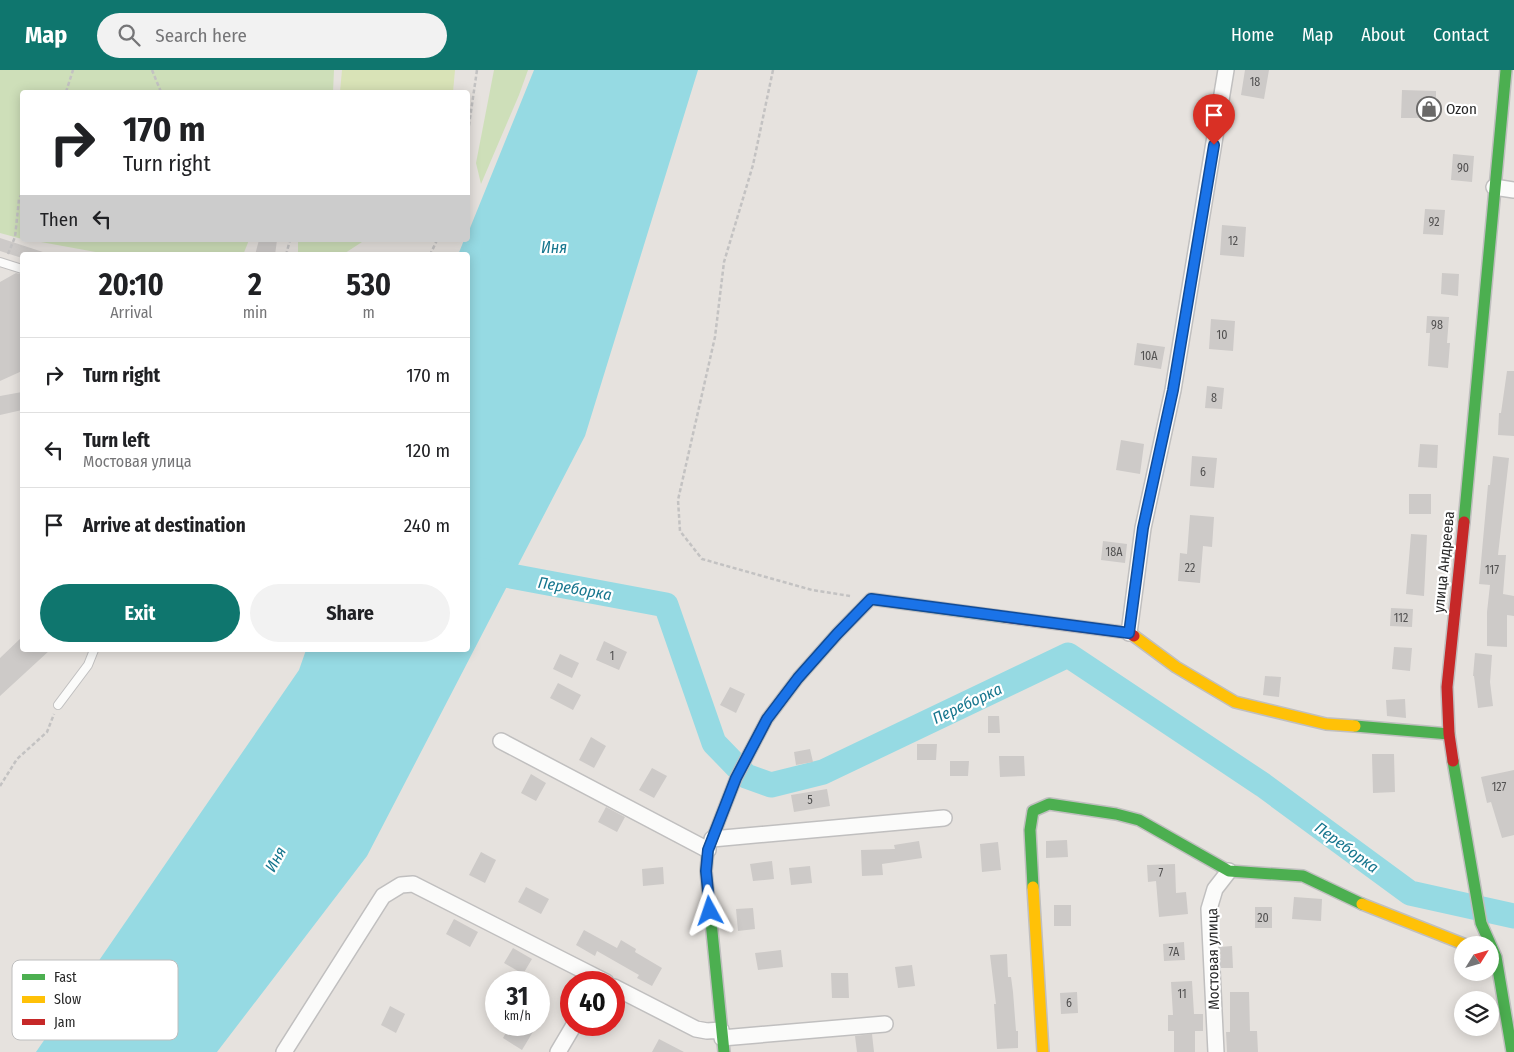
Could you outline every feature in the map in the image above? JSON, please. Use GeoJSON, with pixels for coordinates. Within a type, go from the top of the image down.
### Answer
{"type":"FeatureCollection","features":[{"type":"Feature","properties":{"kind":"street"},"geometry":{"type":"LineString","coordinates":[[1129,633],[1143,528],[1173,390],[1226,70]]}},
{"type":"Feature","properties":{"kind":"street","name":"улица Андреева"},"geometry":{"type":"LineString","coordinates":[[1486,936],[1481,923],[1457,786],[1446,687],[1480,358],[1506,70]]}},
{"type":"Feature","properties":{"kind":"street"},"geometry":{"type":"LineString","coordinates":[[1494,188],[1514,190]]}},
{"type":"Feature","properties":{"kind":"street"},"geometry":{"type":"LineString","coordinates":[[722,1040],[706,871],[710,845],[736,778],[767,719],[798,678],[871,599],[1129,633],[1176,667],[1235,702],[1326,724],[1450,734]]}},
{"type":"Feature","properties":{"kind":"street"},"geometry":{"type":"LineString","coordinates":[[500,741],[710,845],[944,818]]}},
{"type":"Feature","properties":{"kind":"street"},"geometry":{"type":"LineString","coordinates":[[1043,1052],[1030,830],[1033,812],[1049,804],[1116,814],[1139,820],[1229,871],[1303,876],[1372,908],[1454,940]]}},
{"type":"Feature","properties":{"kind":"street","name":"Мостовая улица"},"geometry":{"type":"LineString","coordinates":[[1216,1052],[1209,909],[1215,889],[1229,871]]}},
{"type":"Feature","properties":{"kind":"street"},"geometry":{"type":"LineString","coordinates":[[284,1052],[383,896],[401,886],[413,884],[582,971]]}},
{"type":"Feature","properties":{"kind":"street","name":"улица Андреева"},"geometry":{"type":"LineString","coordinates":[[1498,981],[1512,1052]]}},
{"type":"Feature","properties":{"kind":"street"},"geometry":{"type":"LineString","coordinates":[[625,993],[696,1029],[707,1031],[722,1040],[885,1024]]}},
{"type":"Feature","properties":{"kind":"street"},"geometry":{"type":"LineString","coordinates":[[558,1052],[567,1036]]}},
{"type":"Feature","properties":{"kind":"lane"},"geometry":{"type":"LineString","coordinates":[[0,262],[20,268]]}},
{"type":"Feature","properties":{"kind":"lane"},"geometry":{"type":"LineString","coordinates":[[58,705],[88,665],[93,652]]}},
{"type":"Feature","properties":{"kind":"path"},"geometry":{"type":"LineString","coordinates":[[67,90],[73,70]]}},
{"type":"Feature","properties":{"kind":"path"},"geometry":{"type":"LineString","coordinates":[[152,70],[160,90]]}},
{"type":"Feature","properties":{"kind":"path"},"geometry":{"type":"LineString","coordinates":[[470,118],[477,70]]}},
{"type":"Feature","properties":{"kind":"path"},"geometry":{"type":"LineString","coordinates":[[773,70],[753,165],[724,262],[715,337],[678,500],[680,531],[702,559],[812,590],[871,599]]}},
{"type":"Feature","properties":{"kind":"path"},"geometry":{"type":"LineString","coordinates":[[15,237],[20,205]]}},
{"type":"Feature","properties":{"kind":"path"},"geometry":{"type":"LineString","coordinates":[[0,786],[18,759],[47,732],[58,705]]}},
{"type":"Feature","properties":{"kind":"green space"},"geometry":{"type":"Polygon","coordinates":[[[0,70],[334,70],[333,90],[20,90],[20,238],[0,233],[0,70]]]}},
{"type":"Feature","properties":{"kind":"green space"},"geometry":{"type":"Polygon","coordinates":[[[342,70],[455,70],[453,90],[340,90],[342,70]]]}},
{"type":"Feature","properties":{"kind":"green space"},"geometry":{"type":"Polygon","coordinates":[[[494,70],[528,70],[481,184],[476,163],[494,70]]]}},
{"type":"Feature","properties":{"kind":"green space"},"geometry":{"type":"Polygon","coordinates":[[[41,242],[248,242],[244,252],[96,252],[41,242]]]}},
{"type":"Feature","properties":{"kind":"green space"},"geometry":{"type":"Polygon","coordinates":[[[298,242],[362,242],[347,252],[298,252],[298,242]]]}},
{"type":"Feature","properties":{"kind":"water","name":"Иня"},"geometry":{"type":"Polygon","coordinates":[[[534,70],[698,70],[585,436],[367,856],[217,1052],[36,1052],[44,1040],[178,1040],[178,960],[99,960],[299,670],[305,652],[470,652],[470,252],[459,252],[463,242],[470,242],[470,228],[534,70]]]}},
{"type":"Feature","properties":{"kind":"building"},"geometry":{"type":"Polygon","coordinates":[[[1245,70],[1269,70],[1264,99],[1241,95],[1245,70]]]}},
{"type":"Feature","properties":{"kind":"building"},"geometry":{"type":"Polygon","coordinates":[[[1402,90],[1436,91],[1436,118],[1401,118],[1402,90]]]}},
{"type":"Feature","properties":{"kind":"building"},"geometry":{"type":"Polygon","coordinates":[[[1453,154],[1474,156],[1472,182],[1451,180],[1453,154]]]}},
{"type":"Feature","properties":{"kind":"building"},"geometry":{"type":"Polygon","coordinates":[[[1425,209],[1445,210],[1443,235],[1423,234],[1425,209]]]}},
{"type":"Feature","properties":{"kind":"building"},"geometry":{"type":"Polygon","coordinates":[[[1222,225],[1246,227],[1244,257],[1220,255],[1222,225]]]}},
{"type":"Feature","properties":{"kind":"building"},"geometry":{"type":"Polygon","coordinates":[[[0,238],[43,252],[20,252],[20,257],[0,251],[0,238]]]}},
{"type":"Feature","properties":{"kind":"building"},"geometry":{"type":"Polygon","coordinates":[[[258,242],[277,242],[275,252],[256,252],[258,242]]]}},
{"type":"Feature","properties":{"kind":"building"},"geometry":{"type":"Polygon","coordinates":[[[16,273],[20,274],[20,372],[0,381],[0,282],[16,273]]]}},
{"type":"Feature","properties":{"kind":"building"},"geometry":{"type":"Polygon","coordinates":[[[1442,273],[1459,274],[1458,296],[1441,294],[1442,273]]]}},
{"type":"Feature","properties":{"kind":"building"},"geometry":{"type":"Polygon","coordinates":[[[1427,316],[1449,317],[1447,343],[1450,343],[1448,368],[1428,366],[1430,333],[1426,333],[1427,316]]]}},
{"type":"Feature","properties":{"kind":"building"},"geometry":{"type":"Polygon","coordinates":[[[1211,319],[1235,321],[1233,351],[1209,349],[1211,319]]]}},
{"type":"Feature","properties":{"kind":"building"},"geometry":{"type":"Polygon","coordinates":[[[1137,343],[1165,347],[1161,369],[1134,365],[1137,343]]]}},
{"type":"Feature","properties":{"kind":"building"},"geometry":{"type":"Polygon","coordinates":[[[1507,371],[1514,371],[1514,436],[1498,435],[1499,413],[1501,413],[1507,371]]]}},
{"type":"Feature","properties":{"kind":"building"},"geometry":{"type":"Polygon","coordinates":[[[1207,386],[1224,388],[1222,409],[1205,408],[1207,386]]]}},
{"type":"Feature","properties":{"kind":"building"},"geometry":{"type":"Polygon","coordinates":[[[20,392],[20,410],[0,415],[0,396],[20,392]]]}},
{"type":"Feature","properties":{"kind":"building"},"geometry":{"type":"Polygon","coordinates":[[[1121,440],[1144,444],[1140,474],[1116,470],[1121,440]]]}},
{"type":"Feature","properties":{"kind":"building"},"geometry":{"type":"Polygon","coordinates":[[[1420,444],[1438,445],[1437,468],[1418,467],[1420,444]]]}},
{"type":"Feature","properties":{"kind":"building"},"geometry":{"type":"Polygon","coordinates":[[[1192,456],[1217,458],[1214,488],[1190,486],[1192,456]]]}},
{"type":"Feature","properties":{"kind":"building"},"geometry":{"type":"Polygon","coordinates":[[[1493,456],[1509,458],[1498,555],[1506,555],[1503,594],[1514,596],[1514,616],[1507,615],[1507,647],[1487,646],[1487,612],[1490,585],[1479,584],[1488,485],[1490,485],[1493,456]]]}},
{"type":"Feature","properties":{"kind":"building"},"geometry":{"type":"Polygon","coordinates":[[[1409,494],[1431,494],[1431,514],[1409,514],[1409,494]]]}},
{"type":"Feature","properties":{"kind":"building"},"geometry":{"type":"Polygon","coordinates":[[[1190,515],[1214,517],[1212,547],[1203,546],[1200,583],[1178,581],[1180,553],[1187,554],[1190,515]]]}},
{"type":"Feature","properties":{"kind":"building"},"geometry":{"type":"Polygon","coordinates":[[[1411,534],[1427,535],[1424,596],[1406,594],[1411,534]]]}},
{"type":"Feature","properties":{"kind":"building"},"geometry":{"type":"Polygon","coordinates":[[[1103,541],[1127,544],[1125,563],[1101,560],[1103,541]]]}},
{"type":"Feature","properties":{"kind":"building"},"geometry":{"type":"Polygon","coordinates":[[[1391,608],[1413,609],[1412,627],[1390,626],[1391,608]]]}},
{"type":"Feature","properties":{"kind":"building"},"geometry":{"type":"Polygon","coordinates":[[[20,639],[20,652],[48,652],[0,696],[0,658],[20,639]]]}},
{"type":"Feature","properties":{"kind":"building"},"geometry":{"type":"Polygon","coordinates":[[[604,641],[627,652],[619,670],[596,660],[604,641]]]}},
{"type":"Feature","properties":{"kind":"building"},"geometry":{"type":"Polygon","coordinates":[[[1394,647],[1412,648],[1410,671],[1392,669],[1394,647]]]}},
{"type":"Feature","properties":{"kind":"building"},"geometry":{"type":"Polygon","coordinates":[[[1475,653],[1492,655],[1490,682],[1493,706],[1478,708],[1473,676],[1475,653]]]}},
{"type":"Feature","properties":{"kind":"building"},"geometry":{"type":"Polygon","coordinates":[[[560,654],[579,663],[572,678],[553,669],[560,654]]]}},
{"type":"Feature","properties":{"kind":"building"},"geometry":{"type":"Polygon","coordinates":[[[1265,676],[1281,677],[1279,697],[1263,695],[1265,676]]]}},
{"type":"Feature","properties":{"kind":"building"},"geometry":{"type":"Polygon","coordinates":[[[558,683],[581,695],[573,710],[550,698],[558,683]]]}},
{"type":"Feature","properties":{"kind":"building"},"geometry":{"type":"Polygon","coordinates":[[[730,687],[745,694],[736,713],[720,705],[730,687]]]}},
{"type":"Feature","properties":{"kind":"building"},"geometry":{"type":"Polygon","coordinates":[[[1405,699],[1406,718],[1387,716],[1386,700],[1405,699]]]}},
{"type":"Feature","properties":{"kind":"building"},"geometry":{"type":"Polygon","coordinates":[[[988,716],[999,716],[1000,733],[988,733],[988,716]]]}},
{"type":"Feature","properties":{"kind":"building"},"geometry":{"type":"Polygon","coordinates":[[[591,737],[606,746],[594,768],[579,760],[591,737]]]}},
{"type":"Feature","properties":{"kind":"building"},"geometry":{"type":"Polygon","coordinates":[[[917,744],[937,744],[936,760],[917,760],[917,744]]]}},
{"type":"Feature","properties":{"kind":"building"},"geometry":{"type":"Polygon","coordinates":[[[810,749],[813,762],[796,765],[794,752],[810,749]]]}},
{"type":"Feature","properties":{"kind":"building"},"geometry":{"type":"Polygon","coordinates":[[[1372,754],[1394,754],[1395,792],[1373,793],[1372,754]]]}},
{"type":"Feature","properties":{"kind":"building"},"geometry":{"type":"Polygon","coordinates":[[[999,756],[1024,756],[1025,776],[1000,777],[999,756]]]}},
{"type":"Feature","properties":{"kind":"building"},"geometry":{"type":"Polygon","coordinates":[[[950,761],[969,761],[968,776],[950,776],[950,761]]]}},
{"type":"Feature","properties":{"kind":"building"},"geometry":{"type":"Polygon","coordinates":[[[652,768],[667,776],[654,798],[639,790],[652,768]]]}},
{"type":"Feature","properties":{"kind":"building"},"geometry":{"type":"Polygon","coordinates":[[[1514,770],[1514,835],[1502,838],[1491,802],[1487,803],[1481,777],[1514,770]]]}},
{"type":"Feature","properties":{"kind":"building"},"geometry":{"type":"Polygon","coordinates":[[[531,774],[546,783],[536,801],[521,793],[531,774]]]}},
{"type":"Feature","properties":{"kind":"building"},"geometry":{"type":"Polygon","coordinates":[[[827,789],[830,806],[794,812],[791,795],[827,789]]]}},
{"type":"Feature","properties":{"kind":"building"},"geometry":{"type":"Polygon","coordinates":[[[606,807],[625,817],[617,832],[598,822],[606,807]]]}},
{"type":"Feature","properties":{"kind":"building"},"geometry":{"type":"Polygon","coordinates":[[[1067,840],[1068,857],[1046,858],[1046,841],[1067,840]]]}},
{"type":"Feature","properties":{"kind":"building"},"geometry":{"type":"Polygon","coordinates":[[[919,841],[922,858],[882,864],[883,875],[862,876],[861,850],[895,849],[894,845],[919,841]]]}},
{"type":"Feature","properties":{"kind":"building"},"geometry":{"type":"Polygon","coordinates":[[[998,842],[1001,870],[982,872],[980,844],[998,842]]]}},
{"type":"Feature","properties":{"kind":"building"},"geometry":{"type":"Polygon","coordinates":[[[481,852],[496,860],[485,883],[469,875],[481,852]]]}},
{"type":"Feature","properties":{"kind":"building"},"geometry":{"type":"Polygon","coordinates":[[[772,861],[774,879],[753,881],[750,864],[772,861]]]}},
{"type":"Feature","properties":{"kind":"building"},"geometry":{"type":"Polygon","coordinates":[[[1175,864],[1176,893],[1186,892],[1188,914],[1159,917],[1156,881],[1148,882],[1147,865],[1175,864]]]}},
{"type":"Feature","properties":{"kind":"building"},"geometry":{"type":"Polygon","coordinates":[[[810,866],[812,883],[791,885],[789,868],[810,866]]]}},
{"type":"Feature","properties":{"kind":"building"},"geometry":{"type":"Polygon","coordinates":[[[663,867],[664,884],[643,886],[642,869],[663,867]]]}},
{"type":"Feature","properties":{"kind":"building"},"geometry":{"type":"Polygon","coordinates":[[[526,887],[549,899],[541,914],[518,902],[526,887]]]}},
{"type":"Feature","properties":{"kind":"building"},"geometry":{"type":"Polygon","coordinates":[[[1294,897],[1322,899],[1321,921],[1292,919],[1294,897]]]}},
{"type":"Feature","properties":{"kind":"building"},"geometry":{"type":"Polygon","coordinates":[[[1054,905],[1071,905],[1071,926],[1054,926],[1054,905]]]}},
{"type":"Feature","properties":{"kind":"building"},"geometry":{"type":"Polygon","coordinates":[[[1255,907],[1272,907],[1272,928],[1255,928],[1255,907]]]}},
{"type":"Feature","properties":{"kind":"building"},"geometry":{"type":"Polygon","coordinates":[[[753,908],[755,929],[738,931],[736,909],[753,908]]]}},
{"type":"Feature","properties":{"kind":"building"},"geometry":{"type":"Polygon","coordinates":[[[454,919],[478,932],[470,947],[446,934],[454,919]]]}},
{"type":"Feature","properties":{"kind":"building"},"geometry":{"type":"Polygon","coordinates":[[[584,930],[617,948],[621,940],[636,949],[635,952],[662,968],[652,986],[637,978],[639,975],[597,951],[595,956],[576,945],[584,930]]]}},
{"type":"Feature","properties":{"kind":"building"},"geometry":{"type":"Polygon","coordinates":[[[1184,942],[1185,960],[1164,961],[1163,944],[1184,942]]]}},
{"type":"Feature","properties":{"kind":"building"},"geometry":{"type":"Polygon","coordinates":[[[1232,946],[1233,968],[1221,968],[1220,947],[1232,946]]]}},
{"type":"Feature","properties":{"kind":"building"},"geometry":{"type":"Polygon","coordinates":[[[513,948],[532,959],[525,971],[518,971],[504,963],[513,948]]]}},
{"type":"Feature","properties":{"kind":"building"},"geometry":{"type":"Polygon","coordinates":[[[781,950],[783,967],[758,970],[755,953],[781,950]]]}},
{"type":"Feature","properties":{"kind":"building"},"geometry":{"type":"Polygon","coordinates":[[[1007,954],[1008,977],[1011,977],[1016,1031],[1018,1031],[1018,1048],[997,1049],[994,1004],[996,1004],[990,955],[1007,954]]]}},
{"type":"Feature","properties":{"kind":"building"},"geometry":{"type":"Polygon","coordinates":[[[912,965],[915,986],[898,988],[895,967],[912,965]]]}},
{"type":"Feature","properties":{"kind":"building"},"geometry":{"type":"Polygon","coordinates":[[[831,973],[848,973],[849,998],[832,998],[831,973]]]}},
{"type":"Feature","properties":{"kind":"building"},"geometry":{"type":"Polygon","coordinates":[[[1192,981],[1194,1014],[1203,1014],[1203,1031],[1195,1031],[1195,1052],[1174,1052],[1174,1031],[1168,1031],[1168,1015],[1173,1015],[1171,982],[1192,981]]]}},
{"type":"Feature","properties":{"kind":"building"},"geometry":{"type":"Polygon","coordinates":[[[1077,992],[1078,1013],[1061,1014],[1060,993],[1077,992]]]}},
{"type":"Feature","properties":{"kind":"building"},"geometry":{"type":"Polygon","coordinates":[[[1230,992],[1249,992],[1250,1031],[1257,1031],[1258,1052],[1227,1052],[1226,1032],[1230,1032],[1230,992]]]}},
{"type":"Feature","properties":{"kind":"building"},"geometry":{"type":"Polygon","coordinates":[[[390,1006],[405,1014],[396,1033],[381,1025],[390,1006]]]}},
{"type":"Feature","properties":{"kind":"building"},"geometry":{"type":"Polygon","coordinates":[[[872,1034],[874,1052],[857,1052],[855,1036],[872,1034]]]}},
{"type":"Feature","properties":{"kind":"building"},"geometry":{"type":"Polygon","coordinates":[[[504,1036],[530,1036],[522,1050],[503,1038],[504,1036]]]}},
{"type":"Feature","properties":{"kind":"building"},"geometry":{"type":"Polygon","coordinates":[[[659,1039],[684,1052],[652,1052],[659,1039]]]}},
{"type":"Feature","properties":{"kind":"waterway","name":"Переборка"},"geometry":{"type":"LineString","coordinates":[[470,568],[666,605],[714,743],[746,776],[771,785],[823,772],[1068,655],[1263,785],[1410,893],[1514,916]]}},
{"type":"Feature","properties":{"kind":"traffic: fast"},"geometry":{"type":"LineString","coordinates":[[1464,522],[1506,70]]}},
{"type":"Feature","properties":{"kind":"traffic: fast"},"geometry":{"type":"LineString","coordinates":[[724,1052],[706,871],[708,850],[736,778],[767,719],[798,678],[871,599],[1005,617]]}},
{"type":"Feature","properties":{"kind":"traffic: fast"},"geometry":{"type":"LineString","coordinates":[[1355,726],[1449,734]]}},
{"type":"Feature","properties":{"kind":"traffic: fast"},"geometry":{"type":"LineString","coordinates":[[1453,761],[1481,923],[1496,957],[1512,1052]]}},
{"type":"Feature","properties":{"kind":"traffic: fast"},"geometry":{"type":"LineString","coordinates":[[1033,887],[1030,830],[1033,811],[1049,804],[1116,814],[1139,820],[1229,871],[1303,876],[1362,904]]}},
{"type":"Feature","properties":{"kind":"traffic: slow"},"geometry":{"type":"LineString","coordinates":[[1134,636],[1176,667],[1235,702],[1326,724],[1355,726]]}},
{"type":"Feature","properties":{"kind":"traffic: slow"},"geometry":{"type":"LineString","coordinates":[[1033,887],[1043,1052]]}},
{"type":"Feature","properties":{"kind":"traffic: slow"},"geometry":{"type":"LineString","coordinates":[[1362,904],[1454,940]]}},
{"type":"Feature","properties":{"kind":"traffic: jam"},"geometry":{"type":"LineString","coordinates":[[1453,761],[1449,734],[1447,687],[1464,522]]}},
{"type":"Feature","properties":{"kind":"traffic: jam"},"geometry":{"type":"LineString","coordinates":[[1005,617],[1129,633],[1134,636]]}},
{"type":"Feature","properties":{"kind":"place","name":"Ozon"},"geometry":{"type":"Point","coordinates":[1429,109]}},
{"type":"Feature","properties":{"kind":"route"},"geometry":{"type":"LineString","coordinates":[[710,911],[706,871],[708,850],[736,778],[767,719],[798,678],[871,599],[1129,633],[1143,528],[1173,390],[1214,145]]}}]}
